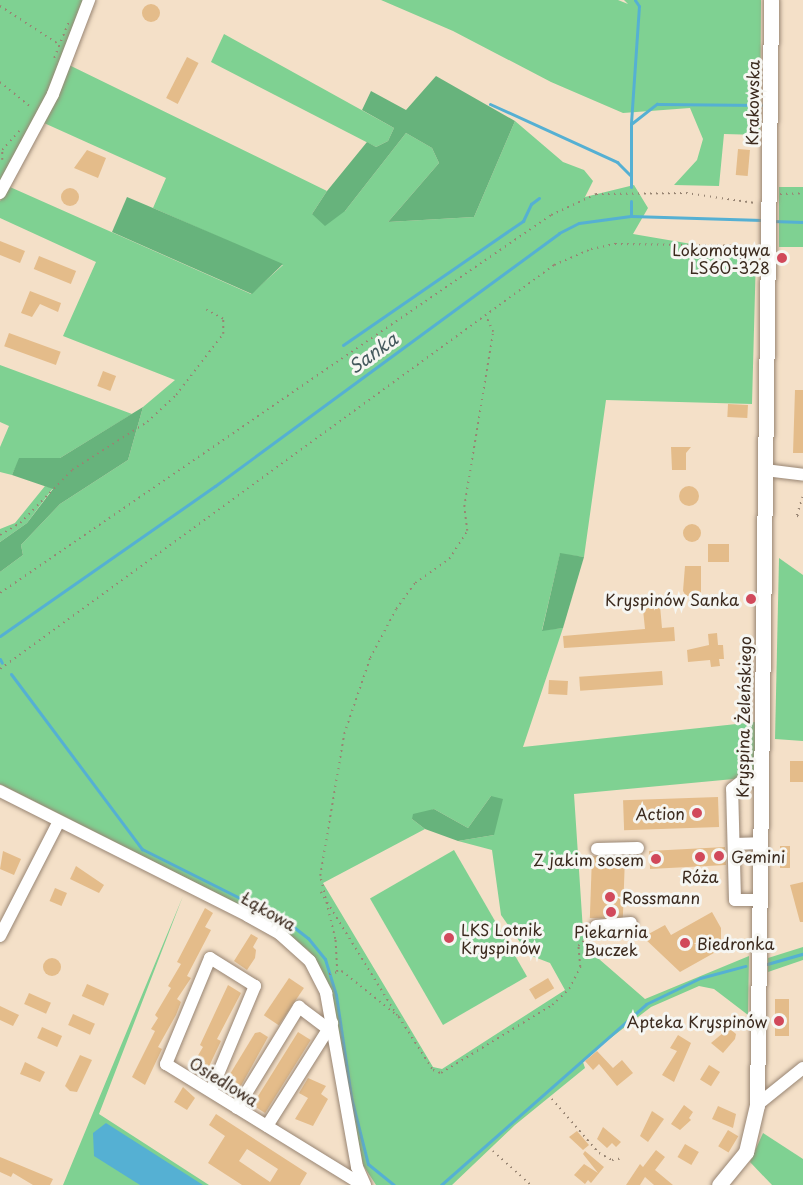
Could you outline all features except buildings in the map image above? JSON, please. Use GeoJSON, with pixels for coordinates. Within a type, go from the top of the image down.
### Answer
{"type":"FeatureCollection","features":[{"type":"Feature","properties":{"kind":"main road","name":"Krakowska"},"geometry":{"type":"LineString","coordinates":[[768,243],[771,0]]}},
{"type":"Feature","properties":{"kind":"main road","name":"Kryspina Żeleńskiego"},"geometry":{"type":"LineString","coordinates":[[719,1185],[736,1167],[750,1141],[757,1105],[768,243]]}},
{"type":"Feature","properties":{"kind":"street"},"geometry":{"type":"LineString","coordinates":[[0,193],[53,94],[89,0]]}},
{"type":"Feature","properties":{"kind":"street"},"geometry":{"type":"LineString","coordinates":[[765,470],[803,475]]}},
{"type":"Feature","properties":{"kind":"street"},"geometry":{"type":"LineString","coordinates":[[760,780],[742,781],[732,789],[735,900],[760,900]]}},
{"type":"Feature","properties":{"kind":"street","name":"Łąkowa"},"geometry":{"type":"LineString","coordinates":[[0,791],[58,823],[280,934],[310,961],[319,974],[357,1167],[364,1185]]}},
{"type":"Feature","properties":{"kind":"street"},"geometry":{"type":"LineString","coordinates":[[0,936],[58,823]]}},
{"type":"Feature","properties":{"kind":"street"},"geometry":{"type":"LineString","coordinates":[[734,844],[759,843]]}},
{"type":"Feature","properties":{"kind":"street"},"geometry":{"type":"LineString","coordinates":[[597,849],[638,848]]}},
{"type":"Feature","properties":{"kind":"street"},"geometry":{"type":"LineString","coordinates":[[596,926],[631,923]]}},
{"type":"Feature","properties":{"kind":"street","name":"Osiedlowa"},"geometry":{"type":"LineString","coordinates":[[211,1091],[255,986],[210,958],[166,1064],[364,1185]]}},
{"type":"Feature","properties":{"kind":"street"},"geometry":{"type":"LineString","coordinates":[[237,1108],[299,1007],[330,1026],[267,1126]]}},
{"type":"Feature","properties":{"kind":"street"},"geometry":{"type":"LineString","coordinates":[[757,1105],[803,1068]]}},
{"type":"Feature","properties":{"kind":"street"},"geometry":{"type":"LineString","coordinates":[[730,1185],[736,1167]]}},
{"type":"Feature","properties":{"kind":"path"},"geometry":{"type":"LineString","coordinates":[[0,6],[58,44]]}},
{"type":"Feature","properties":{"kind":"path"},"geometry":{"type":"LineString","coordinates":[[53,63],[69,19]]}},
{"type":"Feature","properties":{"kind":"path"},"geometry":{"type":"LineString","coordinates":[[0,82],[32,108]]}},
{"type":"Feature","properties":{"kind":"path"},"geometry":{"type":"LineString","coordinates":[[29,116],[36,101]]}},
{"type":"Feature","properties":{"kind":"path"},"geometry":{"type":"LineString","coordinates":[[2,160],[7,143],[25,124]]}},
{"type":"Feature","properties":{"kind":"path"},"geometry":{"type":"LineString","coordinates":[[0,593],[551,215],[596,194],[686,193],[752,203]]}},
{"type":"Feature","properties":{"kind":"path"},"geometry":{"type":"LineString","coordinates":[[769,200],[803,193]]}},
{"type":"Feature","properties":{"kind":"path"},"geometry":{"type":"LineString","coordinates":[[0,669],[554,266],[591,249],[648,242],[768,243]]}},
{"type":"Feature","properties":{"kind":"path"},"geometry":{"type":"LineString","coordinates":[[0,535],[20,524],[72,470],[147,422],[176,395],[223,334],[223,319],[206,310]]}},
{"type":"Feature","properties":{"kind":"path"},"geometry":{"type":"LineString","coordinates":[[337,972],[335,939],[320,891],[320,876],[344,734],[370,658],[402,600],[415,583],[449,558],[468,531],[464,507],[493,332],[486,316]]}},
{"type":"Feature","properties":{"kind":"path"},"geometry":{"type":"LineString","coordinates":[[803,496],[797,516],[803,517]]}},
{"type":"Feature","properties":{"kind":"path"},"geometry":{"type":"LineString","coordinates":[[320,891],[433,1070],[441,1073],[552,1005],[569,989],[580,967],[578,945],[596,926]]}},
{"type":"Feature","properties":{"kind":"path"},"geometry":{"type":"LineString","coordinates":[[326,975],[337,972],[346,974],[380,1006],[399,1017]]}},
{"type":"Feature","properties":{"kind":"path"},"geometry":{"type":"LineString","coordinates":[[552,1099],[599,1153],[612,1160],[623,1158]]}},
{"type":"Feature","properties":{"kind":"path"},"geometry":{"type":"LineString","coordinates":[[494,1151],[531,1185]]}},
{"type":"Feature","properties":{"kind":"green space"},"geometry":{"type":"Polygon","coordinates":[[[0,0],[84,0],[52,85],[0,183],[0,0]]]}},
{"type":"Feature","properties":{"kind":"green space"},"geometry":{"type":"Polygon","coordinates":[[[381,0],[618,0],[628,4],[624,0],[761,0],[760,135],[724,134],[719,186],[674,185],[697,160],[703,139],[690,108],[623,113],[551,82],[453,31],[381,0]]]}},
{"type":"Feature","properties":{"kind":"green space"},"geometry":{"type":"Polygon","coordinates":[[[224,34],[394,128],[388,141],[376,147],[211,62],[224,34]]]}},
{"type":"Feature","properties":{"kind":"green space"},"geometry":{"type":"Polygon","coordinates":[[[69,65],[327,191],[312,214],[345,211],[406,133],[432,148],[439,163],[388,222],[474,217],[515,121],[563,162],[584,170],[593,181],[585,197],[634,185],[648,208],[633,234],[756,255],[752,404],[606,400],[584,557],[560,554],[542,630],[563,628],[523,747],[755,722],[755,777],[574,794],[584,946],[645,999],[749,956],[748,1015],[714,989],[699,986],[651,1007],[599,1047],[583,1062],[585,1068],[515,1125],[452,1185],[376,1185],[363,1165],[327,981],[308,950],[226,898],[0,784],[0,572],[23,555],[21,545],[60,504],[128,460],[143,407],[175,380],[63,336],[96,262],[0,218],[0,201],[10,187],[251,294],[283,265],[153,208],[166,178],[44,123],[69,65]],[[491,796],[468,828],[434,809],[412,819],[425,829],[323,883],[433,1067],[442,1069],[565,990],[550,963],[529,955],[501,915],[492,850],[458,841],[494,835],[491,796]]]}},
{"type":"Feature","properties":{"kind":"green space"},"geometry":{"type":"Polygon","coordinates":[[[436,76],[515,121],[474,217],[388,222],[439,163],[432,148],[406,133],[345,211],[325,226],[312,214],[327,191],[367,142],[376,147],[388,141],[394,128],[362,110],[371,91],[406,110],[436,76]]]}},
{"type":"Feature","properties":{"kind":"green space"},"geometry":{"type":"Polygon","coordinates":[[[779,187],[803,187],[803,247],[779,247],[779,187]]]}},
{"type":"Feature","properties":{"kind":"green space"},"geometry":{"type":"Polygon","coordinates":[[[127,197],[283,264],[252,294],[112,232],[127,197]]]}},
{"type":"Feature","properties":{"kind":"green space"},"geometry":{"type":"Polygon","coordinates":[[[0,365],[132,414],[60,458],[20,458],[12,475],[0,472],[0,447],[9,426],[0,422],[0,365]]]}},
{"type":"Feature","properties":{"kind":"green space"},"geometry":{"type":"Polygon","coordinates":[[[143,407],[128,460],[60,504],[21,545],[23,555],[0,572],[0,542],[27,523],[53,489],[12,475],[19,458],[60,458],[143,407]]]}},
{"type":"Feature","properties":{"kind":"green space"},"geometry":{"type":"Polygon","coordinates":[[[45,486],[53,488],[27,523],[0,542],[0,529],[15,523],[45,486]]]}},
{"type":"Feature","properties":{"kind":"green space"},"geometry":{"type":"Polygon","coordinates":[[[560,553],[584,557],[563,628],[542,631],[560,553]]]}},
{"type":"Feature","properties":{"kind":"green space"},"geometry":{"type":"Polygon","coordinates":[[[779,558],[803,575],[803,741],[775,739],[779,558]]]}},
{"type":"Feature","properties":{"kind":"green space"},"geometry":{"type":"Polygon","coordinates":[[[491,796],[503,799],[494,835],[458,841],[425,829],[412,819],[413,814],[434,809],[468,828],[491,796]]]}},
{"type":"Feature","properties":{"kind":"green space","name":"LKS Lotnik Kryspinów"},"geometry":{"type":"Polygon","coordinates":[[[454,850],[527,976],[443,1025],[370,898],[454,850]]]}},
{"type":"Feature","properties":{"kind":"green space"},"geometry":{"type":"Polygon","coordinates":[[[183,896],[99,1114],[209,1185],[63,1185],[183,896]]]}},
{"type":"Feature","properties":{"kind":"green space"},"geometry":{"type":"Polygon","coordinates":[[[803,947],[803,960],[768,972],[768,958],[803,947]]]}},
{"type":"Feature","properties":{"kind":"green space"},"geometry":{"type":"Polygon","coordinates":[[[763,1133],[803,1159],[803,1185],[772,1185],[750,1162],[763,1133]]]}},
{"type":"Feature","properties":{"kind":"water"},"geometry":{"type":"Polygon","coordinates":[[[106,1123],[203,1185],[140,1185],[94,1156],[93,1133],[106,1123]]]}},
{"type":"Feature","properties":{"kind":"waterway"},"geometry":{"type":"LineString","coordinates":[[631,123],[639,6],[635,0]]}},
{"type":"Feature","properties":{"kind":"waterway"},"geometry":{"type":"LineString","coordinates":[[490,104],[617,162],[630,175]]}},
{"type":"Feature","properties":{"kind":"waterway"},"geometry":{"type":"LineString","coordinates":[[631,187],[631,124],[657,104],[761,105]]}},
{"type":"Feature","properties":{"kind":"waterway"},"geometry":{"type":"LineString","coordinates":[[343,345],[523,221],[531,204],[539,198]]}},
{"type":"Feature","properties":{"kind":"waterway"},"geometry":{"type":"LineString","coordinates":[[631,201],[631,216]]}},
{"type":"Feature","properties":{"kind":"waterway","name":"Sanka"},"geometry":{"type":"LineString","coordinates":[[0,636],[215,486],[559,233],[579,223],[631,216],[762,220]]}},
{"type":"Feature","properties":{"kind":"waterway","name":"Sanka"},"geometry":{"type":"LineString","coordinates":[[772,221],[803,222]]}},
{"type":"Feature","properties":{"kind":"waterway"},"geometry":{"type":"LineString","coordinates":[[0,659],[2,663]]}},
{"type":"Feature","properties":{"kind":"waterway"},"geometry":{"type":"LineString","coordinates":[[11,674],[142,849],[286,921],[308,938],[325,959],[336,995],[351,1097],[368,1164],[394,1185]]}},
{"type":"Feature","properties":{"kind":"waterway"},"geometry":{"type":"LineString","coordinates":[[767,964],[803,954]]}},
{"type":"Feature","properties":{"kind":"waterway"},"geometry":{"type":"LineString","coordinates":[[441,1185],[646,1004],[700,978],[745,966]]}},
{"type":"Feature","properties":{"kind":"place","name":"Lokomotywa LS60-328"},"geometry":{"type":"Point","coordinates":[782,258]}},
{"type":"Feature","properties":{"kind":"place","name":"Kryspinów Sanka"},"geometry":{"type":"Point","coordinates":[751,599]}},
{"type":"Feature","properties":{"kind":"place","name":"Action"},"geometry":{"type":"Point","coordinates":[697,813]}},
{"type":"Feature","properties":{"kind":"place","name":"Gemini"},"geometry":{"type":"Point","coordinates":[719,856]}},
{"type":"Feature","properties":{"kind":"place","name":"Róża"},"geometry":{"type":"Point","coordinates":[700,857]}},
{"type":"Feature","properties":{"kind":"place","name":"Z jakim sosem"},"geometry":{"type":"Point","coordinates":[656,859]}},
{"type":"Feature","properties":{"kind":"place","name":"Rossmann"},"geometry":{"type":"Point","coordinates":[610,897]}},
{"type":"Feature","properties":{"kind":"place","name":"Piekarnia Buczek"},"geometry":{"type":"Point","coordinates":[611,912]}},
{"type":"Feature","properties":{"kind":"place","name":"LKS Lotnik Kryspinów"},"geometry":{"type":"Point","coordinates":[449,938]}},
{"type":"Feature","properties":{"kind":"place","name":"Biedronka"},"geometry":{"type":"Point","coordinates":[685,943]}},
{"type":"Feature","properties":{"kind":"place","name":"Apteka Kryspinów"},"geometry":{"type":"Point","coordinates":[779,1021]}}]}
